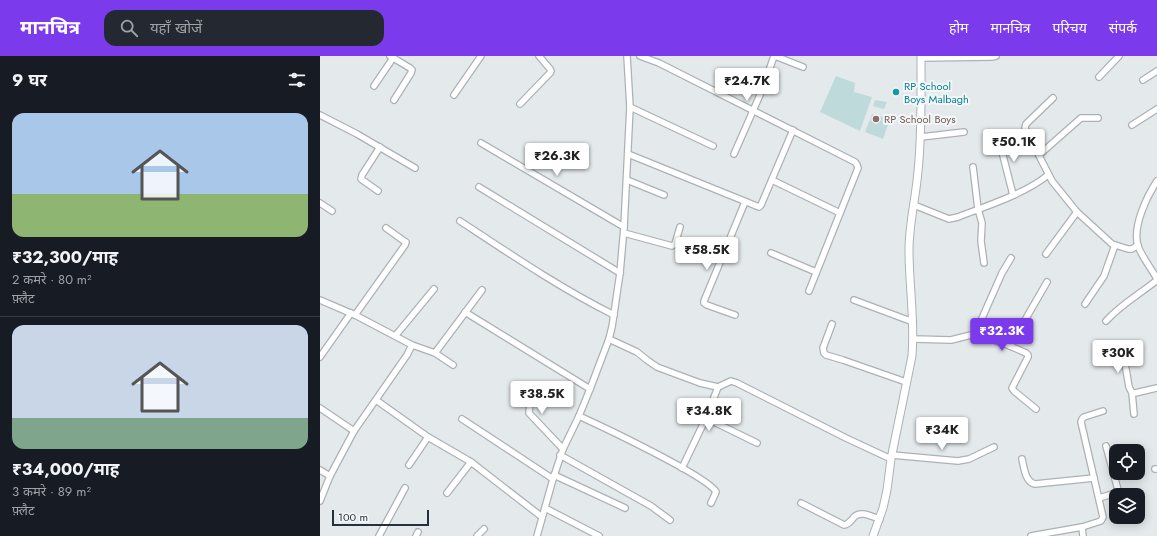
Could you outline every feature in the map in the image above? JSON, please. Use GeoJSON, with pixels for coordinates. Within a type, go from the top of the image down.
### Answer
{"type":"FeatureCollection","features":[{"type":"Feature","properties":{"kind":"street"},"geometry":{"type":"LineString","coordinates":[[454,95],[481,56]]}},
{"type":"Feature","properties":{"kind":"street"},"geometry":{"type":"LineString","coordinates":[[520,104],[550,74],[550,69],[539,56]]}},
{"type":"Feature","properties":{"kind":"street"},"geometry":{"type":"LineString","coordinates":[[537,536],[560,455],[580,416],[609,339],[614,315],[620,273],[627,180],[630,107],[626,56]]}},
{"type":"Feature","properties":{"kind":"street"},"geometry":{"type":"LineString","coordinates":[[640,56],[659,63],[855,162],[858,168],[816,272],[810,291]]}},
{"type":"Feature","properties":{"kind":"street"},"geometry":{"type":"LineString","coordinates":[[734,154],[775,56],[803,67]]}},
{"type":"Feature","properties":{"kind":"street"},"geometry":{"type":"LineString","coordinates":[[873,536],[880,519],[887,490],[891,457],[912,356],[914,339],[909,250],[921,137],[921,57],[996,56]]}},
{"type":"Feature","properties":{"kind":"street"},"geometry":{"type":"LineString","coordinates":[[1099,77],[1119,56]]}},
{"type":"Feature","properties":{"kind":"street"},"geometry":{"type":"LineString","coordinates":[[374,86],[392,57],[410,68],[412,70],[394,100]]}},
{"type":"Feature","properties":{"kind":"street"},"geometry":{"type":"LineString","coordinates":[[1143,80],[1157,71]]}},
{"type":"Feature","properties":{"kind":"street"},"geometry":{"type":"LineString","coordinates":[[1053,98],[1026,124],[1025,128],[1052,182],[1077,212],[1112,244],[1128,249],[1138,245]]}},
{"type":"Feature","properties":{"kind":"street"},"geometry":{"type":"LineString","coordinates":[[630,107],[713,146]]}},
{"type":"Feature","properties":{"kind":"street"},"geometry":{"type":"LineString","coordinates":[[1132,125],[1157,109]]}},
{"type":"Feature","properties":{"kind":"street"},"geometry":{"type":"LineString","coordinates":[[321,118],[380,147],[415,168]]}},
{"type":"Feature","properties":{"kind":"street"},"geometry":{"type":"LineString","coordinates":[[1039,155],[1081,118],[1098,118]]}},
{"type":"Feature","properties":{"kind":"street"},"geometry":{"type":"LineString","coordinates":[[628,154],[759,207],[793,130]]}},
{"type":"Feature","properties":{"kind":"street"},"geometry":{"type":"LineString","coordinates":[[921,137],[964,132]]}},
{"type":"Feature","properties":{"kind":"street"},"geometry":{"type":"LineString","coordinates":[[998,136],[1013,195]]}},
{"type":"Feature","properties":{"kind":"street"},"geometry":{"type":"LineString","coordinates":[[481,143],[624,230],[672,246],[675,244],[680,227]]}},
{"type":"Feature","properties":{"kind":"street"},"geometry":{"type":"LineString","coordinates":[[378,191],[361,179],[380,147]]}},
{"type":"Feature","properties":{"kind":"street"},"geometry":{"type":"LineString","coordinates":[[973,167],[978,209],[982,223],[981,241],[984,263]]}},
{"type":"Feature","properties":{"kind":"street"},"geometry":{"type":"LineString","coordinates":[[914,205],[949,218],[958,216],[1027,189],[1048,175]]}},
{"type":"Feature","properties":{"kind":"street"},"geometry":{"type":"LineString","coordinates":[[627,180],[664,195]]}},
{"type":"Feature","properties":{"kind":"street"},"geometry":{"type":"LineString","coordinates":[[772,180],[840,213]]}},
{"type":"Feature","properties":{"kind":"street"},"geometry":{"type":"LineString","coordinates":[[1106,320],[1119,308],[1142,292],[1157,279],[1138,245],[1137,237],[1143,209],[1150,192],[1157,181]]}},
{"type":"Feature","properties":{"kind":"street"},"geometry":{"type":"LineString","coordinates":[[479,187],[620,273]]}},
{"type":"Feature","properties":{"kind":"street"},"geometry":{"type":"LineString","coordinates":[[735,315],[707,305],[704,301],[745,202]]}},
{"type":"Feature","properties":{"kind":"street"},"geometry":{"type":"LineString","coordinates":[[320,203],[332,211]]}},
{"type":"Feature","properties":{"kind":"street"},"geometry":{"type":"LineString","coordinates":[[1046,254],[1077,212]]}},
{"type":"Feature","properties":{"kind":"street"},"geometry":{"type":"LineString","coordinates":[[460,221],[541,274],[594,306],[614,315]]}},
{"type":"Feature","properties":{"kind":"street"},"geometry":{"type":"LineString","coordinates":[[320,357],[405,245],[406,242],[386,228]]}},
{"type":"Feature","properties":{"kind":"street"},"geometry":{"type":"LineString","coordinates":[[1085,304],[1104,276],[1115,246]]}},
{"type":"Feature","properties":{"kind":"street"},"geometry":{"type":"LineString","coordinates":[[771,253],[816,272]]}},
{"type":"Feature","properties":{"kind":"street"},"geometry":{"type":"LineString","coordinates":[[975,334],[1002,273],[1011,258]]}},
{"type":"Feature","properties":{"kind":"street"},"geometry":{"type":"LineString","coordinates":[[1010,346],[1047,282]]}},
{"type":"Feature","properties":{"kind":"street"},"geometry":{"type":"LineString","coordinates":[[396,335],[434,288]]}},
{"type":"Feature","properties":{"kind":"street"},"geometry":{"type":"LineString","coordinates":[[435,353],[482,290]]}},
{"type":"Feature","properties":{"kind":"street"},"geometry":{"type":"LineString","coordinates":[[320,300],[396,335],[412,345],[435,353],[453,365]]}},
{"type":"Feature","properties":{"kind":"street"},"geometry":{"type":"LineString","coordinates":[[854,300],[913,322]]}},
{"type":"Feature","properties":{"kind":"street"},"geometry":{"type":"LineString","coordinates":[[465,312],[590,389]]}},
{"type":"Feature","properties":{"kind":"street"},"geometry":{"type":"LineString","coordinates":[[832,324],[823,348],[826,355],[906,382]]}},
{"type":"Feature","properties":{"kind":"street"},"geometry":{"type":"LineString","coordinates":[[914,339],[951,340],[975,334],[1010,346],[1028,355],[1012,390],[1036,409]]}},
{"type":"Feature","properties":{"kind":"street"},"geometry":{"type":"LineString","coordinates":[[609,339],[638,352],[646,360],[657,367],[700,383],[718,387],[733,382],[846,438],[891,457],[958,462],[969,460],[994,447]]}},
{"type":"Feature","properties":{"kind":"street"},"geometry":{"type":"LineString","coordinates":[[320,501],[330,476],[354,431],[408,355],[412,345]]}},
{"type":"Feature","properties":{"kind":"street"},"geometry":{"type":"LineString","coordinates":[[1122,347],[1130,390],[1132,393],[1134,414]]}},
{"type":"Feature","properties":{"kind":"street"},"geometry":{"type":"LineString","coordinates":[[682,468],[706,418],[718,387]]}},
{"type":"Feature","properties":{"kind":"street"},"geometry":{"type":"LineString","coordinates":[[1132,393],[1157,388]]}},
{"type":"Feature","properties":{"kind":"street"},"geometry":{"type":"LineString","coordinates":[[516,395],[530,403],[529,413],[563,448]]}},
{"type":"Feature","properties":{"kind":"street"},"geometry":{"type":"LineString","coordinates":[[376,400],[428,437],[471,462],[542,517]]}},
{"type":"Feature","properties":{"kind":"street"},"geometry":{"type":"LineString","coordinates":[[320,408],[354,431]]}},
{"type":"Feature","properties":{"kind":"street"},"geometry":{"type":"LineString","coordinates":[[1031,536],[1101,522],[1103,517],[1081,422],[1084,417],[1104,411]]}},
{"type":"Feature","properties":{"kind":"street"},"geometry":{"type":"LineString","coordinates":[[580,416],[682,468],[714,488],[716,492],[711,503]]}},
{"type":"Feature","properties":{"kind":"street"},"geometry":{"type":"LineString","coordinates":[[706,418],[757,443]]}},
{"type":"Feature","properties":{"kind":"street"},"geometry":{"type":"LineString","coordinates":[[462,419],[553,477],[625,508]]}},
{"type":"Feature","properties":{"kind":"street"},"geometry":{"type":"LineString","coordinates":[[408,465],[428,437]]}},
{"type":"Feature","properties":{"kind":"street"},"geometry":{"type":"LineString","coordinates":[[1099,498],[1116,494],[1118,490],[1106,446]]}},
{"type":"Feature","properties":{"kind":"street"},"geometry":{"type":"LineString","coordinates":[[560,455],[651,506],[670,520]]}},
{"type":"Feature","properties":{"kind":"street"},"geometry":{"type":"LineString","coordinates":[[1022,459],[1028,480],[1031,483],[1035,484],[1094,478]]}},
{"type":"Feature","properties":{"kind":"street"},"geometry":{"type":"LineString","coordinates":[[447,493],[471,462]]}},
{"type":"Feature","properties":{"kind":"street"},"geometry":{"type":"LineString","coordinates":[[320,470],[330,476]]}},
{"type":"Feature","properties":{"kind":"street"},"geometry":{"type":"LineString","coordinates":[[379,536],[406,488]]}},
{"type":"Feature","properties":{"kind":"street"},"geometry":{"type":"LineString","coordinates":[[801,503],[844,525],[849,523],[857,514],[880,519]]}},
{"type":"Feature","properties":{"kind":"street"},"geometry":{"type":"LineString","coordinates":[[545,508],[599,536]]}},
{"type":"Feature","properties":{"kind":"street"},"geometry":{"type":"LineString","coordinates":[[1082,527],[1083,536]]}},
{"type":"Feature","properties":{"kind":"street"},"geometry":{"type":"LineString","coordinates":[[477,536],[484,529]]}},
{"type":"Feature","properties":{"kind":"shaded area"},"geometry":{"type":"Polygon","coordinates":[[[836,76],[855,83],[854,92],[872,97],[860,131],[820,112],[836,76]]]}},
{"type":"Feature","properties":{"kind":"shaded area"},"geometry":{"type":"Polygon","coordinates":[[[875,100],[887,102],[884,109],[873,106],[875,100]]]}},
{"type":"Feature","properties":{"kind":"shaded area"},"geometry":{"type":"Polygon","coordinates":[[[872,114],[890,119],[883,139],[865,132],[872,114]]]}},
{"type":"Feature","properties":{"kind":"place","name":"RP School Boys Malbagh"},"geometry":{"type":"Point","coordinates":[896,92]}},
{"type":"Feature","properties":{"kind":"place","name":"RP School Boys"},"geometry":{"type":"Point","coordinates":[876,119]}}]}
